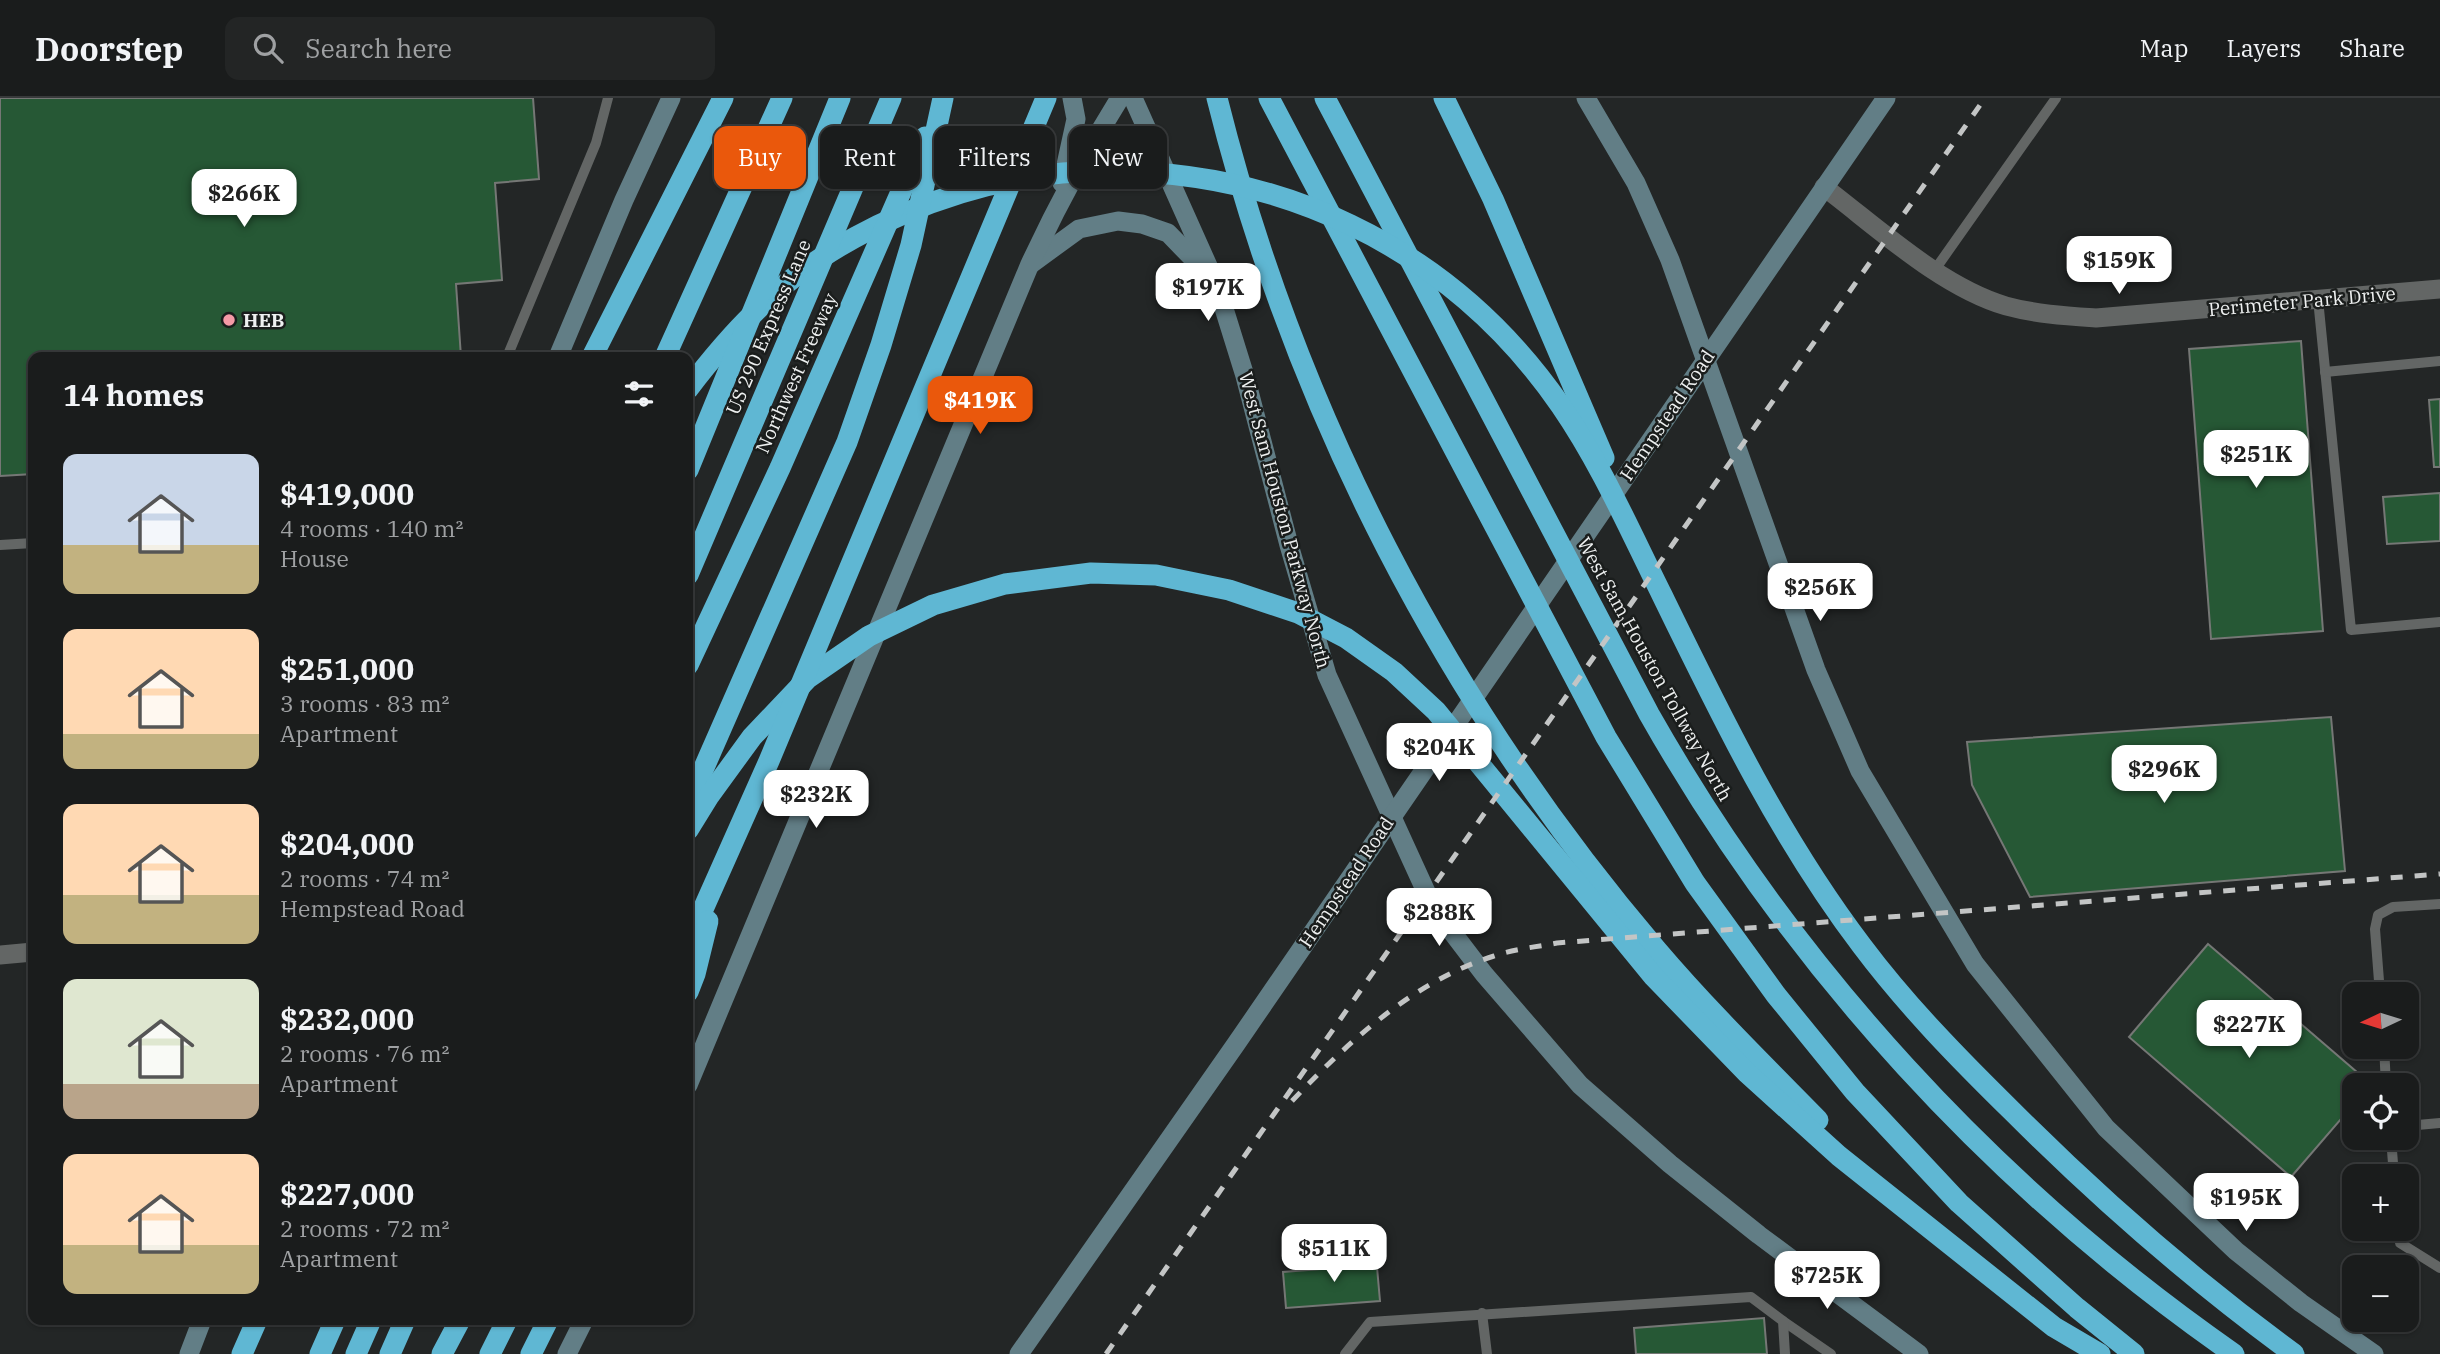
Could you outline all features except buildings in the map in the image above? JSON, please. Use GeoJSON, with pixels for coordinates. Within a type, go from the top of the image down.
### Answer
{"type":"FeatureCollection","features":[{"type":"Feature","properties":{"kind":"highway"},"geometry":{"type":"LineString","coordinates":[[595,352],[723,98]]}},
{"type":"Feature","properties":{"kind":"highway"},"geometry":{"type":"LineString","coordinates":[[667,352],[782,98]]}},
{"type":"Feature","properties":{"kind":"highway"},"geometry":{"type":"LineString","coordinates":[[693,458],[840,98]]}},
{"type":"Feature","properties":{"kind":"highway","name":"US 290 Express Lane"},"geometry":{"type":"LineString","coordinates":[[693,563],[891,98]]}},
{"type":"Feature","properties":{"kind":"highway"},"geometry":{"type":"LineString","coordinates":[[693,793],[851,430],[881,345],[911,245],[943,98]]}},
{"type":"Feature","properties":{"kind":"highway","name":"Northwest Freeway"},"geometry":{"type":"LineString","coordinates":[[693,654],[780,468],[943,98]]}},
{"type":"Feature","properties":{"kind":"highway"},"geometry":{"type":"LineString","coordinates":[[693,932],[720,875],[1046,98]]}},
{"type":"Feature","properties":{"kind":"highway"},"geometry":{"type":"LineString","coordinates":[[1217,98],[1267,272],[1311,387],[1358,494],[1455,672],[1516,766],[1580,855],[1656,950],[1821,1123],[1936,1233]]}},
{"type":"Feature","properties":{"kind":"highway"},"geometry":{"type":"LineString","coordinates":[[1269,98],[1606,737],[1695,883],[1776,995],[1865,1102],[1959,1203],[2077,1308],[2134,1354]]}},
{"type":"Feature","properties":{"kind":"highway","name":"West Sam Houston Tollway North"},"geometry":{"type":"LineString","coordinates":[[1325,98],[1649,713],[1701,802],[1758,885],[1806,950],[1864,1020],[1917,1080],[1996,1160],[2103,1255],[2234,1354]]}},
{"type":"Feature","properties":{"kind":"highway"},"geometry":{"type":"LineString","coordinates":[[1444,98],[1493,199],[1602,448],[1615,501]]}},
{"type":"Feature","properties":{"kind":"highway"},"geometry":{"type":"LineString","coordinates":[[693,383],[756,310],[783,287],[839,248],[899,217],[963,192],[1029,178],[1097,171],[1166,173],[1233,184],[1298,202],[1362,230],[1422,265],[1476,307],[1524,356],[1571,421],[1615,501],[1754,777],[1826,895],[1884,974],[1929,1026],[2089,1186],[2214,1294],[2294,1354]]}},
{"type":"Feature","properties":{"kind":"highway"},"geometry":{"type":"LineString","coordinates":[[610,352],[640,262]]}},
{"type":"Feature","properties":{"kind":"highway"},"geometry":{"type":"LineString","coordinates":[[693,822],[752,737],[808,678],[869,636],[933,605],[1005,584],[1091,573],[1156,575],[1229,590],[1298,613],[1346,638],[1394,672],[1436,711],[1654,977],[1747,1073],[1839,1156],[2054,1327],[2100,1354]]}},
{"type":"Feature","properties":{"kind":"highway"},"geometry":{"type":"LineString","coordinates":[[693,979],[720,875]]}},
{"type":"Feature","properties":{"kind":"highway"},"geometry":{"type":"LineString","coordinates":[[242,1354],[255,1325]]}},
{"type":"Feature","properties":{"kind":"highway"},"geometry":{"type":"LineString","coordinates":[[317,1325],[319,1354]]}},
{"type":"Feature","properties":{"kind":"highway"},"geometry":{"type":"LineString","coordinates":[[319,1354],[333,1325]]}},
{"type":"Feature","properties":{"kind":"highway"},"geometry":{"type":"LineString","coordinates":[[356,1354],[369,1325]]}},
{"type":"Feature","properties":{"kind":"highway"},"geometry":{"type":"LineString","coordinates":[[390,1354],[403,1325]]}},
{"type":"Feature","properties":{"kind":"highway"},"geometry":{"type":"LineString","coordinates":[[442,1354],[457,1325]]}},
{"type":"Feature","properties":{"kind":"highway"},"geometry":{"type":"LineString","coordinates":[[490,1354],[504,1325]]}},
{"type":"Feature","properties":{"kind":"highway"},"geometry":{"type":"LineString","coordinates":[[531,1354],[546,1325]]}},
{"type":"Feature","properties":{"kind":"main road"},"geometry":{"type":"LineString","coordinates":[[560,352],[624,200],[671,98]]}},
{"type":"Feature","properties":{"kind":"main road"},"geometry":{"type":"LineString","coordinates":[[1057,204],[1076,119],[1072,98]]}},
{"type":"Feature","properties":{"kind":"main road"},"geometry":{"type":"LineString","coordinates":[[693,1073],[1030,264],[1057,204],[1120,98]]}},
{"type":"Feature","properties":{"kind":"main road","name":"West Sam Houston Parkway North"},"geometry":{"type":"LineString","coordinates":[[1133,98],[1217,286],[1245,376],[1289,545],[1327,675],[1433,907],[1484,974],[1580,1085],[1670,1164],[1759,1235],[1919,1354]]}},
{"type":"Feature","properties":{"kind":"main road"},"geometry":{"type":"LineString","coordinates":[[1587,98],[1636,183],[1670,261],[1815,670],[1860,771],[1975,964],[2106,1128],[2236,1251],[2301,1303],[2374,1354]]}},
{"type":"Feature","properties":{"kind":"main road","name":"Hempstead Road"},"geometry":{"type":"LineString","coordinates":[[1019,1354],[1236,1044],[1885,98]]}},
{"type":"Feature","properties":{"kind":"main road"},"geometry":{"type":"LineString","coordinates":[[1030,264],[1079,229],[1118,221],[1142,224],[1168,233],[1217,286]]}},
{"type":"Feature","properties":{"kind":"main road"},"geometry":{"type":"LineString","coordinates":[[189,1354],[200,1325]]}},
{"type":"Feature","properties":{"kind":"main road"},"geometry":{"type":"LineString","coordinates":[[567,1354],[582,1325]]}},
{"type":"Feature","properties":{"kind":"street","name":"Perimeter Park Drive"},"geometry":{"type":"LineString","coordinates":[[1824,187],[1934,271],[1976,294],[2007,306],[2075,317],[2153,314],[2440,289]]}},
{"type":"Feature","properties":{"kind":"street"},"geometry":{"type":"LineString","coordinates":[[0,955],[28,952]]}},
{"type":"Feature","properties":{"kind":"lane"},"geometry":{"type":"LineString","coordinates":[[510,352],[596,143],[608,98]]}},
{"type":"Feature","properties":{"kind":"lane"},"geometry":{"type":"LineString","coordinates":[[1934,271],[2056,98]]}},
{"type":"Feature","properties":{"kind":"lane"},"geometry":{"type":"LineString","coordinates":[[2318,299],[2351,631],[2440,622]]}},
{"type":"Feature","properties":{"kind":"lane"},"geometry":{"type":"LineString","coordinates":[[2325,372],[2440,361]]}},
{"type":"Feature","properties":{"kind":"lane"},"geometry":{"type":"LineString","coordinates":[[0,545],[28,543]]}},
{"type":"Feature","properties":{"kind":"lane"},"geometry":{"type":"LineString","coordinates":[[2379,982],[2375,929],[2378,915],[2393,907],[2440,904]]}},
{"type":"Feature","properties":{"kind":"lane"},"geometry":{"type":"LineString","coordinates":[[2419,1125],[2440,1123]]}},
{"type":"Feature","properties":{"kind":"lane"},"geometry":{"type":"LineString","coordinates":[[2400,1241],[2440,1268]]}},
{"type":"Feature","properties":{"kind":"lane"},"geometry":{"type":"LineString","coordinates":[[1345,1354],[1370,1322],[1751,1297],[1831,1354]]}},
{"type":"Feature","properties":{"kind":"lane"},"geometry":{"type":"LineString","coordinates":[[1482,1313],[1487,1354]]}},
{"type":"Feature","properties":{"kind":"lane"},"geometry":{"type":"LineString","coordinates":[[1783,1321],[1785,1354]]}},
{"type":"Feature","properties":{"kind":"railway"},"geometry":{"type":"LineString","coordinates":[[1106,1354],[1985,98]]}},
{"type":"Feature","properties":{"kind":"railway"},"geometry":{"type":"LineString","coordinates":[[1292,1101],[1360,1035],[1410,997],[1465,967],[1517,950],[1557,943],[2440,874]]}},
{"type":"Feature","properties":{"kind":"place","name":"HEB"},"geometry":{"type":"Point","coordinates":[229,320]}}]}
